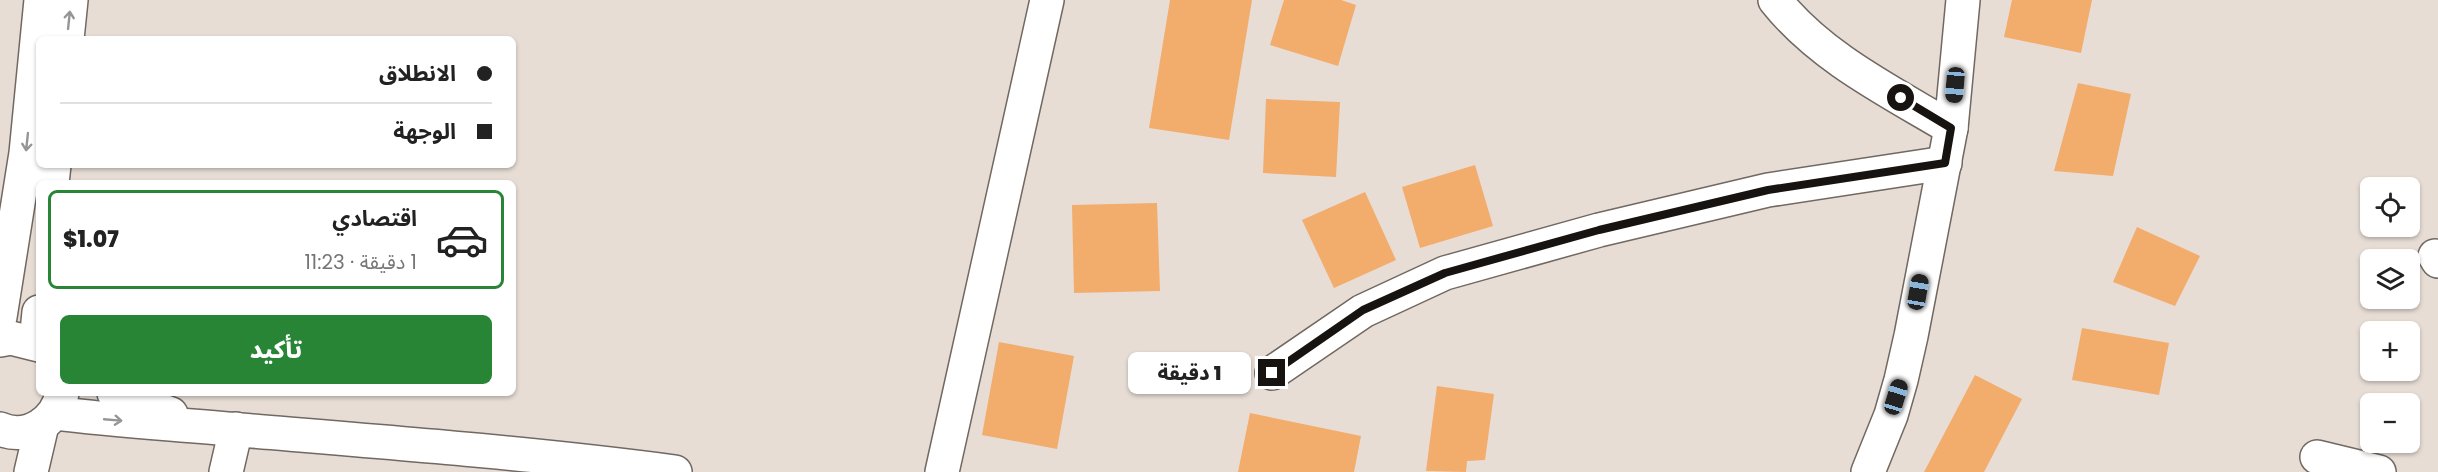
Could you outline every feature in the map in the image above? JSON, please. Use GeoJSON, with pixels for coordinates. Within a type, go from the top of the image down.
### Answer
{"type":"FeatureCollection","features":[{"type":"Feature","properties":{"kind":"street"},"geometry":{"type":"LineString","coordinates":[[37,36],[41,0]]}},
{"type":"Feature","properties":{"kind":"street"},"geometry":{"type":"LineString","coordinates":[[67,36],[71,0]]}},
{"type":"Feature","properties":{"kind":"street"},"geometry":{"type":"LineString","coordinates":[[942,472],[1047,0]]}},
{"type":"Feature","properties":{"kind":"street"},"geometry":{"type":"LineString","coordinates":[[1774,0],[1789,18],[1823,48],[1951,128]]}},
{"type":"Feature","properties":{"kind":"street"},"geometry":{"type":"LineString","coordinates":[[1868,472],[1891,415],[1902,380],[1951,128],[1963,0]]}},
{"type":"Feature","properties":{"kind":"street"},"geometry":{"type":"LineString","coordinates":[[0,317],[26,153],[36,51]]}},
{"type":"Feature","properties":{"kind":"street"},"geometry":{"type":"LineString","coordinates":[[1272,373],[1363,310],[1445,273],[1589,233],[1768,190],[1945,163]]}},
{"type":"Feature","properties":{"kind":"street"},"geometry":{"type":"LineString","coordinates":[[0,339],[36,333]]}},
{"type":"Feature","properties":{"kind":"street"},"geometry":{"type":"LineString","coordinates":[[123,396],[221,429]]}},
{"type":"Feature","properties":{"kind":"street"},"geometry":{"type":"LineString","coordinates":[[32,472],[53,411]]}},
{"type":"Feature","properties":{"kind":"street"},"geometry":{"type":"LineString","coordinates":[[0,429],[9,433],[27,432],[53,411],[654,471]]}},
{"type":"Feature","properties":{"kind":"street"},"geometry":{"type":"LineString","coordinates":[[221,429],[226,472]]}},
{"type":"Feature","properties":{"kind":"street"},"geometry":{"type":"LineString","coordinates":[[2317,457],[2379,472]]}},
{"type":"Feature","properties":{"kind":"building"},"geometry":{"type":"Polygon","coordinates":[[[1170,0],[1252,0],[1229,140],[1149,128],[1170,0]]]}},
{"type":"Feature","properties":{"kind":"building"},"geometry":{"type":"Polygon","coordinates":[[[1284,0],[1341,0],[1356,5],[1338,66],[1270,45],[1284,0]]]}},
{"type":"Feature","properties":{"kind":"building"},"geometry":{"type":"Polygon","coordinates":[[[2012,0],[2092,0],[2081,53],[2004,37],[2012,0]]]}},
{"type":"Feature","properties":{"kind":"building"},"geometry":{"type":"Polygon","coordinates":[[[2078,83],[2131,94],[2113,176],[2054,171],[2078,83]]]}},
{"type":"Feature","properties":{"kind":"building"},"geometry":{"type":"Polygon","coordinates":[[[1266,99],[1340,102],[1336,177],[1263,173],[1266,99]]]}},
{"type":"Feature","properties":{"kind":"building"},"geometry":{"type":"Polygon","coordinates":[[[1475,165],[1493,226],[1420,248],[1402,187],[1475,165]]]}},
{"type":"Feature","properties":{"kind":"building"},"geometry":{"type":"Polygon","coordinates":[[[1365,192],[1396,260],[1334,288],[1302,220],[1365,192]]]}},
{"type":"Feature","properties":{"kind":"building"},"geometry":{"type":"Polygon","coordinates":[[[1157,203],[1160,291],[1074,293],[1072,205],[1157,203]]]}},
{"type":"Feature","properties":{"kind":"building"},"geometry":{"type":"Polygon","coordinates":[[[2137,227],[2200,256],[2175,306],[2113,282],[2137,227]]]}},
{"type":"Feature","properties":{"kind":"building"},"geometry":{"type":"Polygon","coordinates":[[[2082,328],[2169,343],[2159,395],[2072,380],[2082,328]]]}},
{"type":"Feature","properties":{"kind":"building"},"geometry":{"type":"Polygon","coordinates":[[[999,342],[1074,356],[1057,449],[982,435],[999,342]]]}},
{"type":"Feature","properties":{"kind":"building"},"geometry":{"type":"Polygon","coordinates":[[[1975,375],[2022,399],[1984,472],[1924,472],[1975,375]]]}},
{"type":"Feature","properties":{"kind":"building"},"geometry":{"type":"Polygon","coordinates":[[[1437,386],[1494,394],[1485,460],[1467,461],[1466,472],[1426,471],[1437,386]]]}},
{"type":"Feature","properties":{"kind":"building"},"geometry":{"type":"Polygon","coordinates":[[[1250,413],[1361,436],[1354,472],[1238,472],[1250,413]]]}},
{"type":"Feature","properties":{"kind":"route"},"geometry":{"type":"LineString","coordinates":[[1272,373],[1363,310],[1445,273],[1599,230],[1768,190],[1841,177],[1945,163],[1951,128],[1901,98]]}}]}
